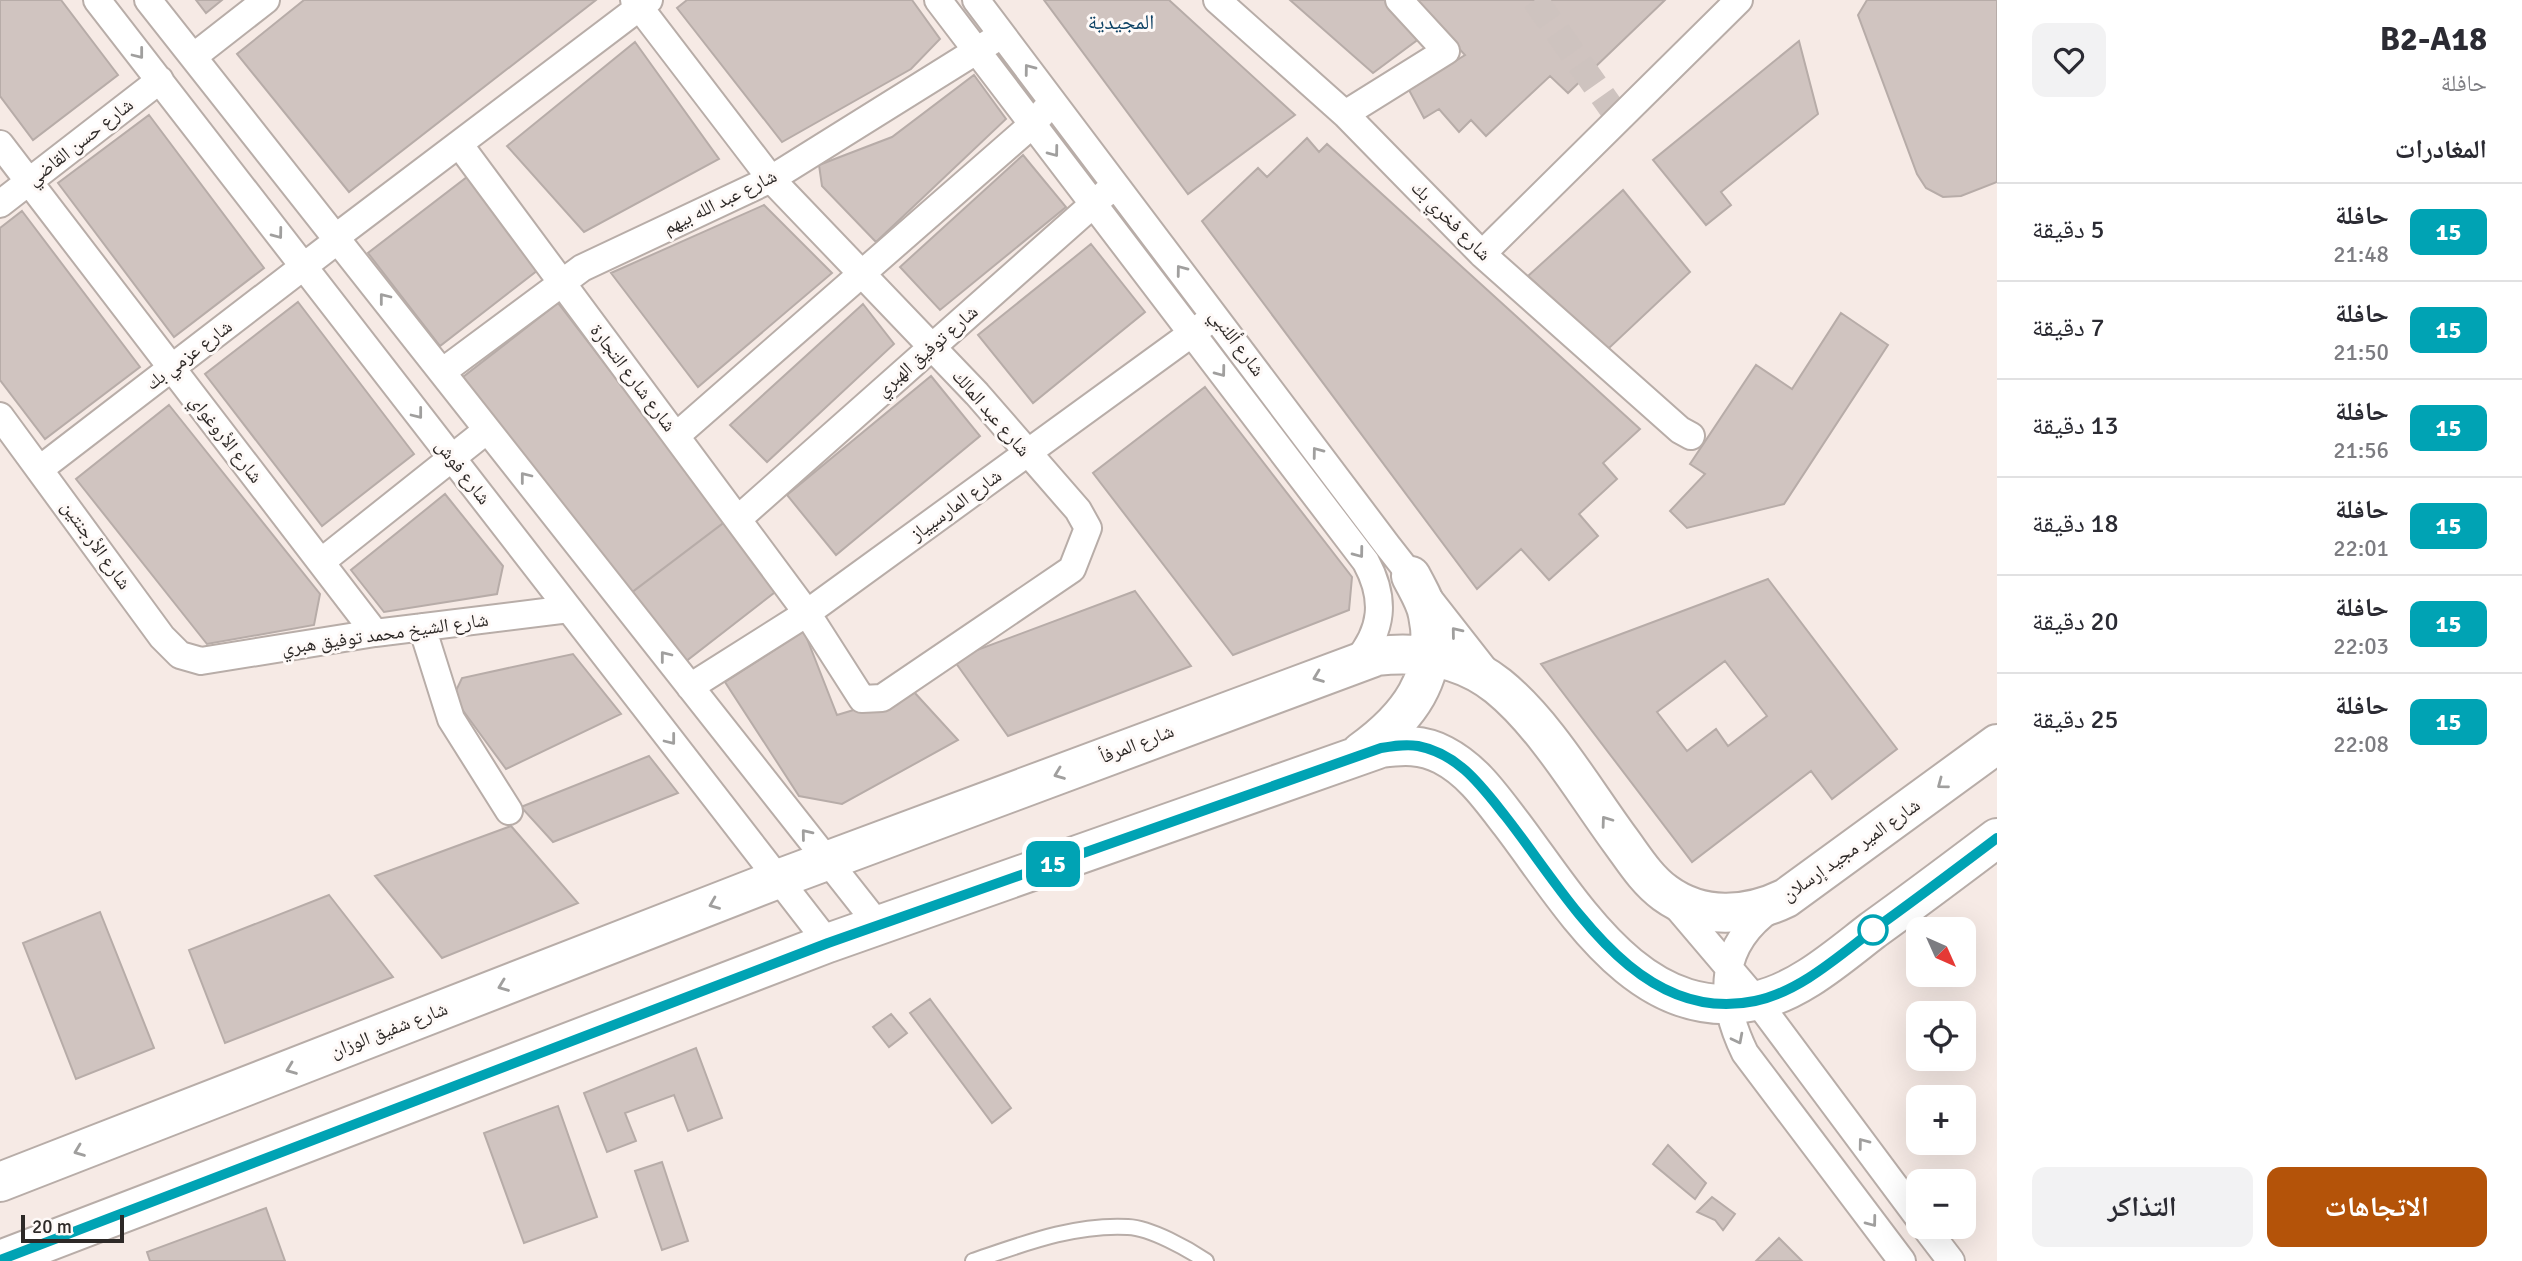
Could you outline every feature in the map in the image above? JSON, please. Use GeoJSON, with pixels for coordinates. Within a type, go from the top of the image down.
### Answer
{"type":"FeatureCollection","features":[{"type":"Feature","properties":{"kind":"highway"},"geometry":{"type":"LineString","coordinates":[[1353,757],[1390,731],[1408,711],[1422,687],[1429,656],[1429,615],[1411,576]]}},
{"type":"Feature","properties":{"kind":"highway","name":"شارع المرفأ"},"geometry":{"type":"LineString","coordinates":[[778,878],[1356,662],[1396,654],[1429,656],[1465,667],[1498,686]]}},
{"type":"Feature","properties":{"kind":"highway","name":"شارع المير مجيد إرسلان"},"geometry":{"type":"LineString","coordinates":[[1498,686],[1537,727],[1647,876],[1664,892],[1697,909],[1715,913],[1752,911],[1786,898],[1997,744]]}},
{"type":"Feature","properties":{"kind":"highway"},"geometry":{"type":"LineString","coordinates":[[13,1257],[828,943],[1381,748],[1415,746],[1441,754],[1462,767],[1485,789],[1595,932],[1622,960],[1645,980],[1671,994],[1694,1001],[1737,991],[1792,986],[1825,966],[1997,838]]}},
{"type":"Feature","properties":{"kind":"highway","name":"شارع شفيق الوزان"},"geometry":{"type":"LineString","coordinates":[[0,1182],[778,878]]}},
{"type":"Feature","properties":{"kind":"street","name":"شارع فوش"},"geometry":{"type":"LineString","coordinates":[[97,0],[828,943]]}},
{"type":"Feature","properties":{"kind":"street"},"geometry":{"type":"LineString","coordinates":[[148,0],[879,926]]}},
{"type":"Feature","properties":{"kind":"street"},"geometry":{"type":"LineString","coordinates":[[193,57],[266,0]]}},
{"type":"Feature","properties":{"kind":"street","name":"شارع أللنبي"},"geometry":{"type":"LineString","coordinates":[[938,0],[1366,562],[1375,578],[1380,596],[1378,623],[1368,648],[1356,662]]}},
{"type":"Feature","properties":{"kind":"street","name":"شارع أللنبي"},"geometry":{"type":"LineString","coordinates":[[976,0],[1411,576],[1498,686]]}},
{"type":"Feature","properties":{"kind":"street","name":"شارع فخري بك"},"geometry":{"type":"LineString","coordinates":[[1217,0],[1345,114],[1482,254],[1690,436]]}},
{"type":"Feature","properties":{"kind":"street"},"geometry":{"type":"LineString","coordinates":[[1345,114],[1446,51],[1399,0]]}},
{"type":"Feature","properties":{"kind":"street"},"geometry":{"type":"LineString","coordinates":[[1482,254],[1739,0]]}},
{"type":"Feature","properties":{"kind":"street","name":"شارع عزمي بك"},"geometry":{"type":"LineString","coordinates":[[40,469],[304,268],[337,239],[640,2]]}},
{"type":"Feature","properties":{"kind":"street","name":"شارع عبد المالك"},"geometry":{"type":"LineString","coordinates":[[640,2],[771,179],[932,346],[1078,510],[1088,528],[1072,569],[882,698],[862,699],[807,613]]}},
{"type":"Feature","properties":{"kind":"street","name":"شارع عبد الله بيهم"},"geometry":{"type":"LineString","coordinates":[[442,372],[582,268],[771,179],[1002,35]]}},
{"type":"Feature","properties":{"kind":"street","name":"شارع حسن القاضي"},"geometry":{"type":"LineString","coordinates":[[0,204],[160,80]]}},
{"type":"Feature","properties":{"kind":"street"},"geometry":{"type":"LineString","coordinates":[[676,436],[1033,124],[1053,101]]}},
{"type":"Feature","properties":{"kind":"street","name":"شارع الأروغواي"},"geometry":{"type":"LineString","coordinates":[[0,144],[375,633]]}},
{"type":"Feature","properties":{"kind":"street","name":"شارع شارع التجارة"},"geometry":{"type":"LineString","coordinates":[[459,144],[807,613]]}},
{"type":"Feature","properties":{"kind":"street","name":"شارع توفيق الهبري"},"geometry":{"type":"LineString","coordinates":[[738,519],[1095,205],[1115,182]]}},
{"type":"Feature","properties":{"kind":"street","name":"شارع المارسيياز"},"geometry":{"type":"LineString","coordinates":[[690,687],[807,613],[1216,315]]}},
{"type":"Feature","properties":{"kind":"street","name":"شارع الأرجنتين"},"geometry":{"type":"LineString","coordinates":[[0,416],[162,637],[180,655],[201,661]]}},
{"type":"Feature","properties":{"kind":"street"},"geometry":{"type":"LineString","coordinates":[[321,562],[487,430]]}},
{"type":"Feature","properties":{"kind":"street","name":"شارع الشيخ محمد توفيق هبري"},"geometry":{"type":"LineString","coordinates":[[201,661],[375,633],[569,609]]}},
{"type":"Feature","properties":{"kind":"street"},"geometry":{"type":"LineString","coordinates":[[422,627],[450,719],[509,811]]}},
{"type":"Feature","properties":{"kind":"street"},"geometry":{"type":"LineString","coordinates":[[1664,892],[1737,991],[1906,1202]]}},
{"type":"Feature","properties":{"kind":"street"},"geometry":{"type":"LineString","coordinates":[[1786,898],[1761,915],[1742,939],[1732,1026],[1745,1053],[1902,1261]]}},
{"type":"Feature","properties":{"kind":"street"},"geometry":{"type":"LineString","coordinates":[[1934,1239],[1951,1261]]}},
{"type":"Feature","properties":{"kind":"lane"},"geometry":{"type":"LineString","coordinates":[[972,1261],[1058,1232],[1131,1226],[1185,1247],[1206,1261]]}},
{"type":"Feature","properties":{"kind":"building"},"geometry":{"type":"Polygon","coordinates":[[[0,0],[61,0],[118,75],[33,140],[0,96],[0,0]]]}},
{"type":"Feature","properties":{"kind":"building"},"geometry":{"type":"Polygon","coordinates":[[[196,0],[222,0],[206,13],[196,0]]]}},
{"type":"Feature","properties":{"kind":"building"},"geometry":{"type":"Polygon","coordinates":[[[304,0],[596,0],[349,192],[237,54],[304,0]]]}},
{"type":"Feature","properties":{"kind":"building"},"geometry":{"type":"Polygon","coordinates":[[[687,0],[912,0],[940,39],[911,69],[782,142],[677,8],[687,0]]]}},
{"type":"Feature","properties":{"kind":"building"},"geometry":{"type":"Polygon","coordinates":[[[1044,0],[1169,0],[1295,115],[1188,194],[1044,0]]]}},
{"type":"Feature","properties":{"kind":"building"},"geometry":{"type":"Polygon","coordinates":[[[1290,0],[1385,0],[1420,38],[1373,73],[1290,0]]]}},
{"type":"Feature","properties":{"kind":"building"},"geometry":{"type":"Polygon","coordinates":[[[1415,0],[1665,0],[1568,93],[1550,76],[1486,136],[1471,120],[1459,132],[1439,109],[1424,118],[1409,90],[1465,55],[1415,0]]]}},
{"type":"Feature","properties":{"kind":"building"},"geometry":{"type":"Polygon","coordinates":[[[1867,0],[1997,0],[1997,182],[1961,196],[1943,197],[1926,188],[1917,174],[1858,15],[1867,0]]]}},
{"type":"Feature","properties":{"kind":"building"},"geometry":{"type":"Polygon","coordinates":[[[1799,41],[1818,114],[1721,192],[1731,205],[1706,225],[1653,160],[1799,41]]]}},
{"type":"Feature","properties":{"kind":"building"},"geometry":{"type":"Polygon","coordinates":[[[635,42],[719,159],[584,232],[507,146],[635,42]]]}},
{"type":"Feature","properties":{"kind":"building"},"geometry":{"type":"Polygon","coordinates":[[[974,75],[1006,119],[876,242],[822,186],[819,165],[892,137],[974,75]]]}},
{"type":"Feature","properties":{"kind":"building"},"geometry":{"type":"Polygon","coordinates":[[[149,115],[264,268],[174,337],[58,183],[149,115]]]}},
{"type":"Feature","properties":{"kind":"building"},"geometry":{"type":"Polygon","coordinates":[[[1307,138],[1319,152],[1327,144],[1640,429],[1603,463],[1617,479],[1579,514],[1598,536],[1549,580],[1521,549],[1477,589],[1202,221],[1258,168],[1267,177],[1307,138]]]}},
{"type":"Feature","properties":{"kind":"building"},"geometry":{"type":"Polygon","coordinates":[[[1023,155],[1066,207],[940,310],[900,267],[1023,155]]]}},
{"type":"Feature","properties":{"kind":"building"},"geometry":{"type":"Polygon","coordinates":[[[467,177],[538,270],[440,346],[368,253],[467,177]]]}},
{"type":"Feature","properties":{"kind":"building"},"geometry":{"type":"Polygon","coordinates":[[[1623,190],[1690,272],[1608,349],[1528,276],[1623,190]]]}},
{"type":"Feature","properties":{"kind":"building"},"geometry":{"type":"Polygon","coordinates":[[[764,205],[832,273],[698,387],[611,273],[764,205]]]}},
{"type":"Feature","properties":{"kind":"building"},"geometry":{"type":"Polygon","coordinates":[[[22,211],[140,367],[45,439],[0,380],[0,228],[22,211]]]}},
{"type":"Feature","properties":{"kind":"building"},"geometry":{"type":"Polygon","coordinates":[[[1091,244],[1145,312],[1033,403],[978,335],[1091,244]]]}},
{"type":"Feature","properties":{"kind":"building"},"geometry":{"type":"Polygon","coordinates":[[[298,302],[414,454],[322,526],[205,374],[298,302]]]}},
{"type":"Feature","properties":{"kind":"building"},"geometry":{"type":"Polygon","coordinates":[[[558,303],[726,521],[631,593],[463,377],[558,303]]]}},
{"type":"Feature","properties":{"kind":"building"},"geometry":{"type":"Polygon","coordinates":[[[863,304],[894,344],[767,462],[730,425],[863,304]]]}},
{"type":"Feature","properties":{"kind":"building"},"geometry":{"type":"Polygon","coordinates":[[[1841,313],[1888,345],[1784,504],[1687,528],[1670,511],[1705,474],[1690,464],[1756,365],[1792,389],[1841,313]]]}},
{"type":"Feature","properties":{"kind":"building"},"geometry":{"type":"Polygon","coordinates":[[[931,376],[980,436],[836,555],[787,495],[931,376]]]}},
{"type":"Feature","properties":{"kind":"building"},"geometry":{"type":"Polygon","coordinates":[[[1205,387],[1352,577],[1349,610],[1233,655],[1093,473],[1205,387]]]}},
{"type":"Feature","properties":{"kind":"building"},"geometry":{"type":"Polygon","coordinates":[[[169,405],[320,594],[314,625],[207,644],[76,479],[169,405]]]}},
{"type":"Feature","properties":{"kind":"building"},"geometry":{"type":"Polygon","coordinates":[[[445,494],[503,566],[497,594],[384,612],[351,570],[445,494]]]}},
{"type":"Feature","properties":{"kind":"building"},"geometry":{"type":"Polygon","coordinates":[[[726,521],[779,589],[685,662],[631,593],[726,521]]]}},
{"type":"Feature","properties":{"kind":"building"},"geometry":{"type":"Polygon","coordinates":[[[1768,579],[1897,749],[1832,799],[1811,771],[1692,862],[1541,664],[1768,579]],[[1725,661],[1657,712],[1687,751],[1716,729],[1728,746],[1767,716],[1725,661]]]}},
{"type":"Feature","properties":{"kind":"building"},"geometry":{"type":"Polygon","coordinates":[[[1135,591],[1191,666],[1008,736],[953,659],[1135,591]]]}},
{"type":"Feature","properties":{"kind":"building"},"geometry":{"type":"Polygon","coordinates":[[[804,631],[837,715],[914,692],[958,740],[842,804],[799,796],[725,682],[804,631]]]}},
{"type":"Feature","properties":{"kind":"building"},"geometry":{"type":"Polygon","coordinates":[[[573,654],[621,714],[506,769],[453,697],[462,678],[573,654]]]}},
{"type":"Feature","properties":{"kind":"building"},"geometry":{"type":"Polygon","coordinates":[[[649,756],[678,793],[553,842],[521,807],[649,756]]]}},
{"type":"Feature","properties":{"kind":"building"},"geometry":{"type":"Polygon","coordinates":[[[511,826],[578,903],[442,958],[375,876],[511,826]]]}},
{"type":"Feature","properties":{"kind":"building"},"geometry":{"type":"Polygon","coordinates":[[[329,895],[393,977],[225,1043],[189,950],[329,895]]]}},
{"type":"Feature","properties":{"kind":"building"},"geometry":{"type":"Polygon","coordinates":[[[100,912],[154,1048],[76,1079],[23,943],[100,912]]]}},
{"type":"Feature","properties":{"kind":"building"},"geometry":{"type":"Polygon","coordinates":[[[930,999],[1011,1108],[992,1123],[910,1013],[930,999]]]}},
{"type":"Feature","properties":{"kind":"building"},"geometry":{"type":"Polygon","coordinates":[[[891,1014],[907,1033],[889,1047],[873,1027],[891,1014]]]}},
{"type":"Feature","properties":{"kind":"building"},"geometry":{"type":"Polygon","coordinates":[[[696,1048],[722,1118],[688,1131],[674,1095],[625,1113],[636,1141],[607,1152],[584,1093],[696,1048]]]}},
{"type":"Feature","properties":{"kind":"building"},"geometry":{"type":"Polygon","coordinates":[[[558,1106],[597,1217],[524,1243],[484,1133],[558,1106]]]}},
{"type":"Feature","properties":{"kind":"building"},"geometry":{"type":"Polygon","coordinates":[[[1668,1145],[1706,1183],[1695,1199],[1653,1164],[1668,1145]]]}},
{"type":"Feature","properties":{"kind":"building"},"geometry":{"type":"Polygon","coordinates":[[[662,1162],[688,1241],[662,1250],[635,1171],[662,1162]]]}},
{"type":"Feature","properties":{"kind":"building"},"geometry":{"type":"Polygon","coordinates":[[[1712,1197],[1735,1214],[1723,1230],[1715,1220],[1697,1212],[1712,1197]]]}},
{"type":"Feature","properties":{"kind":"building"},"geometry":{"type":"Polygon","coordinates":[[[266,1208],[285,1261],[150,1261],[147,1252],[266,1208]]]}},
{"type":"Feature","properties":{"kind":"building"},"geometry":{"type":"Polygon","coordinates":[[[1779,1238],[1802,1261],[1756,1261],[1779,1238]]]}},
{"type":"Feature","properties":{"kind":"tunnel"},"geometry":{"type":"LineString","coordinates":[[1535,0],[1619,119]]}},
{"type":"Feature","properties":{"kind":"bus line","name":"15"},"geometry":{"type":"LineString","coordinates":[[0,1260],[828,943],[1381,748],[1400,745],[1428,749],[1462,767],[1485,789],[1595,932],[1622,960],[1645,980],[1671,994],[1694,1001],[1726,1004],[1757,1001],[1792,986],[1825,966],[1997,838]]}},
{"type":"Feature","properties":{"kind":"district","name":"المجيدية"},"geometry":{"type":"Point","coordinates":[1121,22]}}]}
